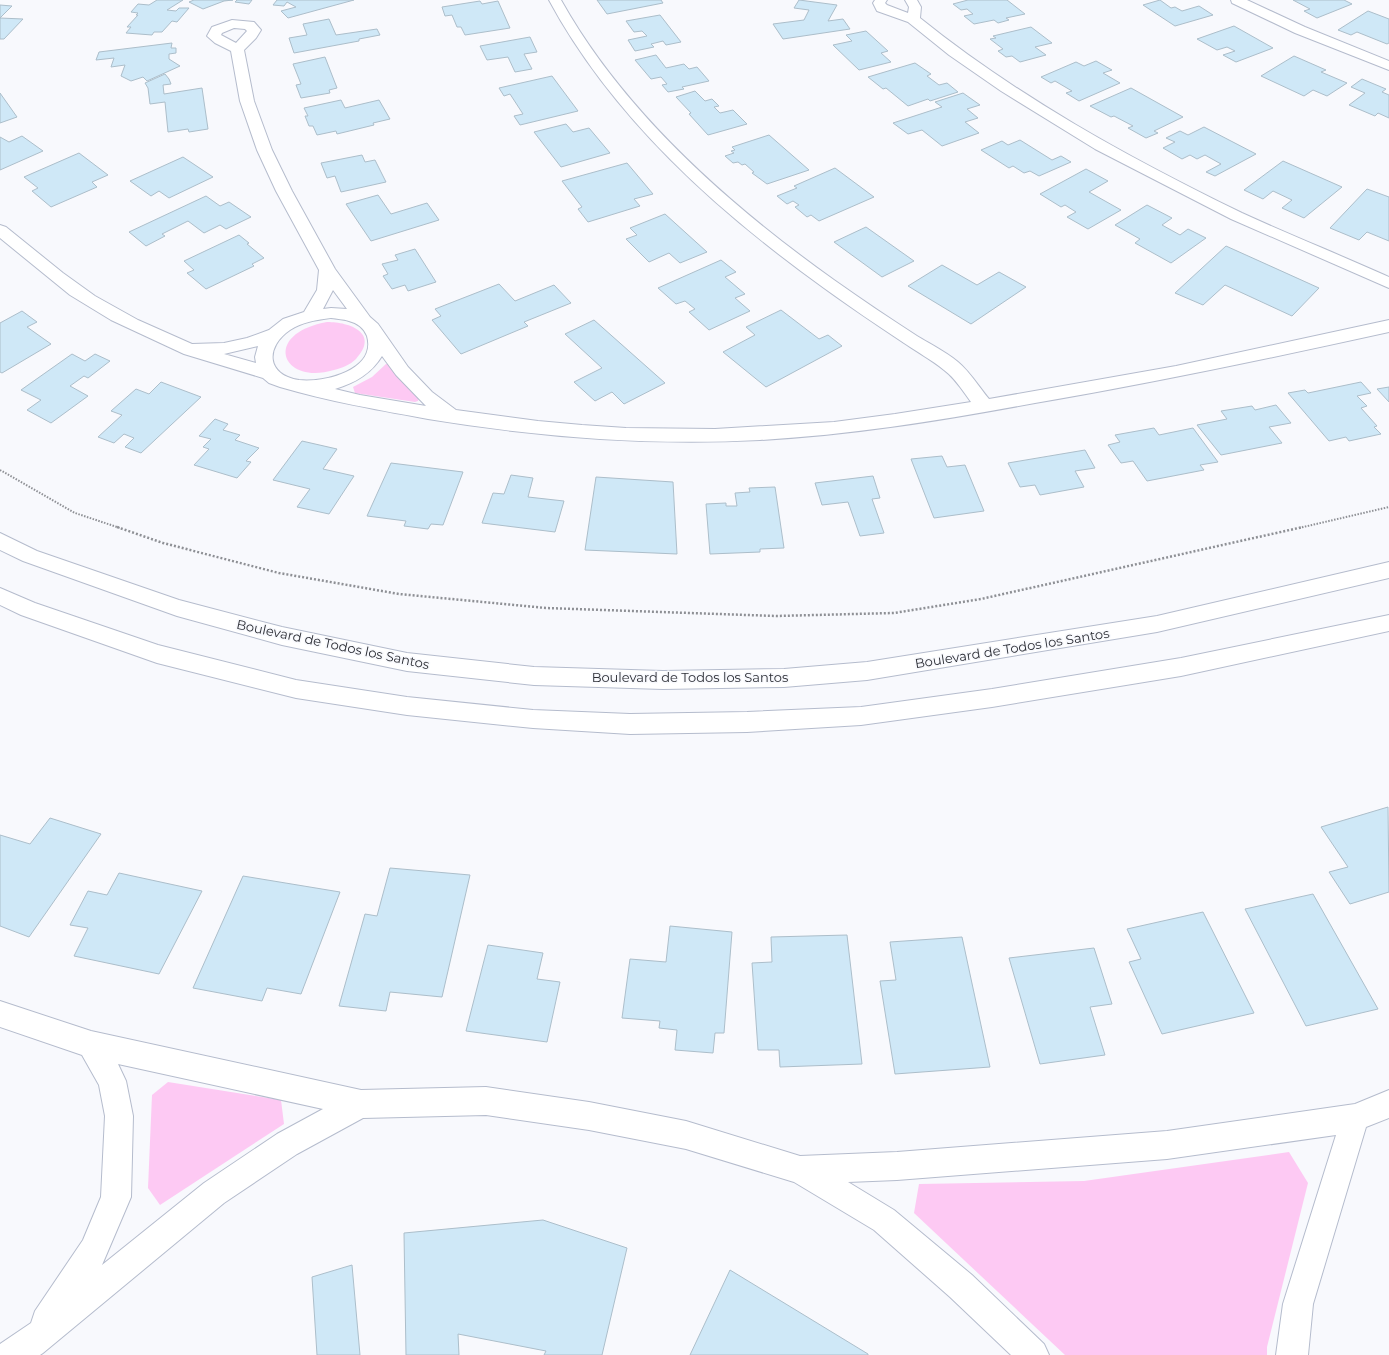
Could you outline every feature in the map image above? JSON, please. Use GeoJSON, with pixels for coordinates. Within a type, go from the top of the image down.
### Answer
{"type":"FeatureCollection","features":[{"type":"Feature","properties":{"kind":"street"},"geometry":{"type":"LineString","coordinates":[[555,0],[594,63],[653,133],[689,168],[779,246],[840,292],[951,366],[984,406]]}},
{"type":"Feature","properties":{"kind":"street"},"geometry":{"type":"LineString","coordinates":[[881,0],[879,3],[882,8],[913,19],[954,52],[1006,88],[1100,146],[1237,216],[1389,283]]}},
{"type":"Feature","properties":{"kind":"street"},"geometry":{"type":"LineString","coordinates":[[911,0],[915,7],[913,19]]}},
{"type":"Feature","properties":{"kind":"street"},"geometry":{"type":"LineString","coordinates":[[1237,0],[1300,30],[1389,66]]}},
{"type":"Feature","properties":{"kind":"street"},"geometry":{"type":"LineString","coordinates":[[237,49],[249,108],[272,165],[295,214],[327,270],[364,321],[372,328],[412,381],[426,396],[451,416]]}},
{"type":"Feature","properties":{"kind":"street"},"geometry":{"type":"LineString","coordinates":[[0,230],[77,291],[108,310],[154,334],[190,350],[271,374],[283,382],[360,402],[509,426],[573,431],[659,435],[731,435],[805,431],[908,418],[1111,384],[1389,326]]}},
{"type":"Feature","properties":{"kind":"street"},"geometry":{"type":"LineString","coordinates":[[311,315],[325,290],[327,270]]}},
{"type":"Feature","properties":{"kind":"street"},"geometry":{"type":"LineString","coordinates":[[190,350],[218,350],[256,342],[275,334],[297,320],[311,315],[330,313],[349,315],[364,321]]}},
{"type":"Feature","properties":{"kind":"street"},"geometry":{"type":"LineString","coordinates":[[271,374],[264,365],[263,355],[267,344],[275,334]]}},
{"type":"Feature","properties":{"kind":"street"},"geometry":{"type":"LineString","coordinates":[[300,386],[318,387],[351,377],[364,368],[373,358],[378,347],[377,336]]}},
{"type":"Feature","properties":{"kind":"street","name":"Boulevard de Todos los Santos"},"geometry":{"type":"LineString","coordinates":[[0,541],[30,556],[177,608],[282,636],[407,662],[534,676],[663,680],[784,678],[867,671],[1157,624],[1389,570]]}},
{"type":"Feature","properties":{"kind":"street"},"geometry":{"type":"LineString","coordinates":[[0,596],[28,609],[157,654],[296,689],[406,706],[533,719],[630,724],[747,722],[861,716],[1000,696],[1180,667],[1389,623]]}},
{"type":"Feature","properties":{"kind":"street"},"geometry":{"type":"LineString","coordinates":[[0,1014],[91,1044],[361,1104],[486,1101],[589,1116],[686,1135],[800,1170],[884,1220],[961,1286],[1033,1355]]}},
{"type":"Feature","properties":{"kind":"street"},"geometry":{"type":"LineString","coordinates":[[22,1348],[94,1251],[116,1197],[119,1116],[112,1082],[91,1044]]}},
{"type":"Feature","properties":{"kind":"street"},"geometry":{"type":"LineString","coordinates":[[22,1348],[214,1193],[287,1144],[361,1104]]}},
{"type":"Feature","properties":{"kind":"street"},"geometry":{"type":"LineString","coordinates":[[800,1170],[897,1166],[1167,1145],[1354,1118],[1389,1104]]}},
{"type":"Feature","properties":{"kind":"street"},"geometry":{"type":"LineString","coordinates":[[1292,1355],[1298,1304],[1354,1118]]}},
{"type":"Feature","properties":{"kind":"path"},"geometry":{"type":"LineString","coordinates":[[0,470],[75,513],[163,543],[279,573],[399,594],[546,608],[776,616],[894,613],[981,599],[1242,542],[1389,507]]}},
{"type":"Feature","properties":{"kind":"shaded area"},"geometry":{"type":"Polygon","coordinates":[[[327,322],[345,324],[353,327],[363,336],[365,342],[363,350],[356,359],[349,365],[334,370],[316,373],[302,371],[292,365],[286,356],[286,347],[293,337],[306,328],[327,322]]]}},
{"type":"Feature","properties":{"kind":"shaded area"},"geometry":{"type":"Polygon","coordinates":[[[392,363],[419,398],[418,401],[415,402],[355,393],[353,387],[372,377],[386,364],[392,363]]]}},
{"type":"Feature","properties":{"kind":"shaded area"},"geometry":{"type":"Polygon","coordinates":[[[168,1082],[281,1100],[284,1124],[160,1205],[148,1188],[152,1095],[168,1082]]]}},
{"type":"Feature","properties":{"kind":"shaded area"},"geometry":{"type":"Polygon","coordinates":[[[1289,1152],[1308,1183],[1267,1347],[1267,1355],[1065,1355],[914,1213],[919,1184],[1084,1181],[1289,1152]]]}},
{"type":"Feature","properties":{"kind":"building"},"geometry":{"type":"Polygon","coordinates":[[[157,0],[183,0],[167,10],[176,11],[179,8],[189,8],[177,22],[172,21],[162,32],[154,32],[152,35],[126,33],[131,27],[127,27],[138,15],[136,15],[138,13],[131,12],[138,4],[149,5],[157,0]]]}},
{"type":"Feature","properties":{"kind":"building"},"geometry":{"type":"Polygon","coordinates":[[[194,0],[233,0],[224,1],[203,9],[189,2],[194,0]]]}},
{"type":"Feature","properties":{"kind":"building"},"geometry":{"type":"Polygon","coordinates":[[[237,0],[252,0],[249,4],[235,2],[237,0]]]}},
{"type":"Feature","properties":{"kind":"building"},"geometry":{"type":"Polygon","coordinates":[[[277,0],[354,0],[288,18],[281,11],[296,7],[287,2],[284,6],[273,5],[277,0]]]}},
{"type":"Feature","properties":{"kind":"building"},"geometry":{"type":"Polygon","coordinates":[[[597,0],[661,0],[663,3],[607,14],[597,0]]]}},
{"type":"Feature","properties":{"kind":"building"},"geometry":{"type":"Polygon","coordinates":[[[799,0],[837,5],[828,21],[843,19],[850,29],[783,39],[773,24],[804,20],[809,10],[794,8],[799,0]]]}},
{"type":"Feature","properties":{"kind":"building"},"geometry":{"type":"Polygon","coordinates":[[[968,0],[1007,0],[1025,14],[1006,18],[1009,20],[998,23],[994,20],[974,24],[964,16],[973,14],[967,9],[961,10],[953,4],[968,0]]]}},
{"type":"Feature","properties":{"kind":"building"},"geometry":{"type":"Polygon","coordinates":[[[1160,0],[1171,8],[1175,7],[1182,11],[1199,6],[1213,15],[1175,26],[1143,5],[1160,0]]]}},
{"type":"Feature","properties":{"kind":"building"},"geometry":{"type":"Polygon","coordinates":[[[1293,0],[1344,0],[1352,4],[1317,18],[1304,11],[1310,9],[1293,0]]]}},
{"type":"Feature","properties":{"kind":"building"},"geometry":{"type":"Polygon","coordinates":[[[480,1],[482,4],[498,1],[510,28],[465,35],[461,27],[457,27],[452,15],[445,16],[442,7],[480,1]]]}},
{"type":"Feature","properties":{"kind":"building"},"geometry":{"type":"Polygon","coordinates":[[[0,5],[12,6],[0,18],[0,5]]]}},
{"type":"Feature","properties":{"kind":"building"},"geometry":{"type":"Polygon","coordinates":[[[1368,11],[1389,19],[1389,43],[1387,44],[1357,32],[1351,35],[1338,30],[1368,11]]]}},
{"type":"Feature","properties":{"kind":"building"},"geometry":{"type":"Polygon","coordinates":[[[660,15],[681,42],[666,45],[663,41],[651,44],[654,47],[635,51],[628,40],[647,36],[642,31],[634,32],[626,21],[660,15]]]}},
{"type":"Feature","properties":{"kind":"building"},"geometry":{"type":"Polygon","coordinates":[[[0,18],[23,19],[4,39],[0,39],[0,18]]]}},
{"type":"Feature","properties":{"kind":"building"},"geometry":{"type":"Polygon","coordinates":[[[329,19],[336,35],[377,29],[380,35],[359,39],[359,41],[294,53],[289,38],[307,35],[303,24],[329,19]]]}},
{"type":"Feature","properties":{"kind":"building"},"geometry":{"type":"Polygon","coordinates":[[[1234,26],[1273,48],[1236,62],[1223,55],[1235,51],[1227,47],[1217,50],[1197,39],[1234,26]]]}},
{"type":"Feature","properties":{"kind":"building"},"geometry":{"type":"Polygon","coordinates":[[[1031,27],[1052,43],[1035,47],[1046,55],[1020,62],[1012,56],[1006,57],[998,51],[1003,49],[990,39],[996,38],[993,36],[1031,27]]]}},
{"type":"Feature","properties":{"kind":"building"},"geometry":{"type":"Polygon","coordinates":[[[866,31],[888,51],[881,53],[891,62],[859,70],[833,45],[852,41],[846,35],[866,31]]]}},
{"type":"Feature","properties":{"kind":"building"},"geometry":{"type":"Polygon","coordinates":[[[530,37],[537,52],[524,54],[532,69],[515,72],[508,57],[487,60],[480,46],[530,37]]]}},
{"type":"Feature","properties":{"kind":"building"},"geometry":{"type":"Polygon","coordinates":[[[172,43],[171,48],[176,48],[176,53],[169,54],[169,59],[180,66],[147,81],[143,77],[131,81],[121,76],[125,65],[111,67],[114,58],[96,60],[99,52],[172,43]]]}},
{"type":"Feature","properties":{"kind":"building"},"geometry":{"type":"Polygon","coordinates":[[[656,55],[666,68],[684,64],[689,69],[697,67],[709,81],[682,87],[684,89],[668,92],[662,85],[667,84],[661,77],[651,79],[635,60],[656,55]]]}},
{"type":"Feature","properties":{"kind":"building"},"geometry":{"type":"Polygon","coordinates":[[[1294,56],[1326,70],[1321,72],[1347,83],[1327,96],[1313,90],[1304,96],[1261,76],[1294,56]]]}},
{"type":"Feature","properties":{"kind":"building"},"geometry":{"type":"Polygon","coordinates":[[[325,57],[337,88],[329,90],[330,93],[301,98],[296,85],[301,84],[293,64],[325,57]]]}},
{"type":"Feature","properties":{"kind":"building"},"geometry":{"type":"Polygon","coordinates":[[[1096,61],[1112,70],[1103,73],[1120,83],[1079,101],[1066,93],[1072,91],[1055,81],[1051,83],[1041,77],[1076,62],[1084,66],[1096,61]]]}},
{"type":"Feature","properties":{"kind":"building"},"geometry":{"type":"Polygon","coordinates":[[[915,63],[931,74],[927,76],[939,85],[947,83],[958,92],[930,101],[928,99],[908,106],[886,88],[883,89],[868,77],[915,63]]]}},
{"type":"Feature","properties":{"kind":"building"},"geometry":{"type":"Polygon","coordinates":[[[165,74],[171,84],[163,85],[164,94],[202,88],[208,129],[189,132],[188,129],[168,132],[165,102],[150,104],[148,88],[145,83],[165,74]]]}},
{"type":"Feature","properties":{"kind":"building"},"geometry":{"type":"Polygon","coordinates":[[[552,76],[578,111],[520,125],[514,116],[523,114],[510,94],[504,96],[499,88],[552,76]]]}},
{"type":"Feature","properties":{"kind":"building"},"geometry":{"type":"Polygon","coordinates":[[[1362,79],[1386,89],[1382,92],[1389,95],[1389,118],[1378,113],[1375,116],[1349,105],[1365,93],[1351,87],[1362,79]]]}},
{"type":"Feature","properties":{"kind":"building"},"geometry":{"type":"Polygon","coordinates":[[[1131,88],[1183,117],[1154,131],[1158,133],[1146,138],[1128,128],[1133,126],[1090,106],[1131,88]]]}},
{"type":"Feature","properties":{"kind":"building"},"geometry":{"type":"Polygon","coordinates":[[[695,91],[705,101],[712,99],[719,106],[714,107],[720,113],[733,110],[747,124],[708,135],[676,97],[695,91]]]}},
{"type":"Feature","properties":{"kind":"building"},"geometry":{"type":"Polygon","coordinates":[[[0,93],[17,117],[0,123],[0,93]]]}},
{"type":"Feature","properties":{"kind":"building"},"geometry":{"type":"Polygon","coordinates":[[[963,93],[980,105],[967,109],[978,118],[965,122],[979,133],[942,146],[922,130],[908,134],[893,123],[942,107],[935,102],[963,93]]]}},
{"type":"Feature","properties":{"kind":"building"},"geometry":{"type":"Polygon","coordinates":[[[341,100],[345,108],[379,100],[390,119],[373,123],[374,125],[337,134],[336,131],[317,135],[313,126],[309,126],[305,116],[308,116],[304,108],[341,100]]]}},
{"type":"Feature","properties":{"kind":"building"},"geometry":{"type":"Polygon","coordinates":[[[566,124],[573,132],[589,128],[610,153],[561,167],[534,132],[566,124]]]}},
{"type":"Feature","properties":{"kind":"building"},"geometry":{"type":"Polygon","coordinates":[[[1204,127],[1256,154],[1215,176],[1206,172],[1221,164],[1205,155],[1197,159],[1190,155],[1182,159],[1163,148],[1175,142],[1166,138],[1180,131],[1188,135],[1204,127]]]}},
{"type":"Feature","properties":{"kind":"building"},"geometry":{"type":"Polygon","coordinates":[[[769,135],[809,170],[767,184],[752,173],[754,172],[745,164],[742,165],[738,162],[733,163],[725,156],[734,153],[731,151],[735,150],[732,147],[769,135]]]}},
{"type":"Feature","properties":{"kind":"building"},"geometry":{"type":"Polygon","coordinates":[[[22,136],[43,151],[0,170],[0,137],[9,142],[22,136]]]}},
{"type":"Feature","properties":{"kind":"building"},"geometry":{"type":"Polygon","coordinates":[[[1020,140],[1052,160],[1061,156],[1071,162],[1039,176],[1030,171],[1024,173],[1013,166],[1009,168],[981,150],[1002,141],[1008,145],[1020,140]]]}},
{"type":"Feature","properties":{"kind":"building"},"geometry":{"type":"Polygon","coordinates":[[[79,153],[108,175],[92,182],[97,187],[51,207],[32,191],[38,188],[24,177],[79,153]]]}},
{"type":"Feature","properties":{"kind":"building"},"geometry":{"type":"Polygon","coordinates":[[[362,155],[365,162],[375,160],[386,182],[341,192],[335,176],[327,178],[321,163],[362,155]]]}},
{"type":"Feature","properties":{"kind":"building"},"geometry":{"type":"Polygon","coordinates":[[[183,157],[213,177],[169,198],[159,191],[151,196],[130,181],[183,157]]]}},
{"type":"Feature","properties":{"kind":"building"},"geometry":{"type":"Polygon","coordinates":[[[1283,161],[1342,187],[1304,218],[1282,208],[1292,200],[1273,191],[1263,199],[1244,190],[1283,161]]]}},
{"type":"Feature","properties":{"kind":"building"},"geometry":{"type":"Polygon","coordinates":[[[627,163],[653,194],[634,199],[640,206],[588,222],[578,209],[582,207],[562,181],[627,163]]]}},
{"type":"Feature","properties":{"kind":"building"},"geometry":{"type":"Polygon","coordinates":[[[835,168],[874,197],[819,221],[811,215],[807,217],[795,207],[799,205],[793,201],[787,204],[777,196],[797,188],[794,186],[835,168]]]}},
{"type":"Feature","properties":{"kind":"building"},"geometry":{"type":"Polygon","coordinates":[[[1086,169],[1108,181],[1089,192],[1121,210],[1088,229],[1067,217],[1076,212],[1065,205],[1061,207],[1040,194],[1086,169]]]}},
{"type":"Feature","properties":{"kind":"building"},"geometry":{"type":"Polygon","coordinates":[[[1367,189],[1389,197],[1389,241],[1367,232],[1359,240],[1330,228],[1367,189]]]}},
{"type":"Feature","properties":{"kind":"building"},"geometry":{"type":"Polygon","coordinates":[[[378,195],[391,214],[427,203],[439,220],[371,241],[346,204],[378,195]]]}},
{"type":"Feature","properties":{"kind":"building"},"geometry":{"type":"Polygon","coordinates":[[[206,196],[220,206],[229,202],[251,217],[226,229],[220,225],[204,233],[188,221],[162,234],[165,236],[146,246],[129,232],[206,196]]]}},
{"type":"Feature","properties":{"kind":"building"},"geometry":{"type":"Polygon","coordinates":[[[1147,205],[1172,218],[1162,225],[1180,235],[1188,229],[1206,238],[1171,263],[1135,243],[1140,239],[1115,225],[1147,205]]]}},
{"type":"Feature","properties":{"kind":"building"},"geometry":{"type":"Polygon","coordinates":[[[665,214],[707,252],[680,263],[669,253],[649,262],[626,239],[637,235],[630,228],[665,214]]]}},
{"type":"Feature","properties":{"kind":"building"},"geometry":{"type":"Polygon","coordinates":[[[866,227],[914,261],[882,277],[834,242],[866,227]]]}},
{"type":"Feature","properties":{"kind":"building"},"geometry":{"type":"Polygon","coordinates":[[[239,235],[249,243],[247,244],[264,258],[252,264],[254,266],[206,289],[187,273],[194,270],[184,261],[239,235]]]}},
{"type":"Feature","properties":{"kind":"building"},"geometry":{"type":"Polygon","coordinates":[[[1226,246],[1319,288],[1292,316],[1225,285],[1203,305],[1175,293],[1226,246]]]}},
{"type":"Feature","properties":{"kind":"building"},"geometry":{"type":"Polygon","coordinates":[[[415,249],[436,282],[408,291],[405,285],[392,289],[383,276],[388,274],[382,264],[398,260],[395,255],[415,249]]]}},
{"type":"Feature","properties":{"kind":"building"},"geometry":{"type":"Polygon","coordinates":[[[721,260],[736,272],[725,277],[745,294],[735,298],[750,311],[709,330],[689,312],[695,309],[685,301],[676,304],[658,288],[721,260]]]}},
{"type":"Feature","properties":{"kind":"building"},"geometry":{"type":"Polygon","coordinates":[[[942,265],[977,285],[999,272],[1026,287],[971,324],[908,286],[942,265]]]}},
{"type":"Feature","properties":{"kind":"building"},"geometry":{"type":"Polygon","coordinates":[[[499,284],[515,301],[554,285],[571,303],[524,322],[528,326],[461,354],[432,320],[441,316],[435,309],[499,284]]]}},
{"type":"Feature","properties":{"kind":"building"},"geometry":{"type":"Polygon","coordinates":[[[781,310],[819,339],[828,335],[842,346],[766,387],[723,352],[755,335],[746,327],[781,310]]]}},
{"type":"Feature","properties":{"kind":"building"},"geometry":{"type":"Polygon","coordinates":[[[22,311],[37,322],[27,327],[51,344],[2,373],[0,372],[0,323],[22,311]]]}},
{"type":"Feature","properties":{"kind":"building"},"geometry":{"type":"Polygon","coordinates":[[[594,320],[665,383],[624,404],[612,392],[595,401],[574,382],[602,368],[565,334],[594,320]]]}},
{"type":"Feature","properties":{"kind":"building"},"geometry":{"type":"Polygon","coordinates":[[[72,354],[85,361],[95,354],[110,361],[88,378],[84,376],[70,386],[88,396],[51,423],[27,410],[41,400],[21,390],[72,354]]]}},
{"type":"Feature","properties":{"kind":"building"},"geometry":{"type":"Polygon","coordinates":[[[161,382],[201,397],[141,453],[125,447],[134,438],[124,434],[114,443],[98,437],[122,415],[111,411],[136,389],[149,394],[161,382]]]}},
{"type":"Feature","properties":{"kind":"building"},"geometry":{"type":"Polygon","coordinates":[[[1361,382],[1371,393],[1357,396],[1367,406],[1361,408],[1377,426],[1374,427],[1381,434],[1349,441],[1346,437],[1329,441],[1288,393],[1305,390],[1308,393],[1361,382]]]}},
{"type":"Feature","properties":{"kind":"building"},"geometry":{"type":"Polygon","coordinates":[[[1389,387],[1389,402],[1377,389],[1389,387]]]}},
{"type":"Feature","properties":{"kind":"building"},"geometry":{"type":"Polygon","coordinates":[[[1276,405],[1291,423],[1269,427],[1282,443],[1221,455],[1197,425],[1227,419],[1221,411],[1252,406],[1255,410],[1276,405]]]}},
{"type":"Feature","properties":{"kind":"building"},"geometry":{"type":"Polygon","coordinates":[[[215,419],[228,424],[223,430],[240,435],[235,440],[259,448],[246,461],[251,462],[237,478],[194,465],[209,449],[203,447],[211,439],[199,436],[215,419]]]}},
{"type":"Feature","properties":{"kind":"building"},"geometry":{"type":"Polygon","coordinates":[[[1154,428],[1159,435],[1193,428],[1218,462],[1200,465],[1204,470],[1147,481],[1133,461],[1121,463],[1108,445],[1120,442],[1115,435],[1154,428]]]}},
{"type":"Feature","properties":{"kind":"building"},"geometry":{"type":"Polygon","coordinates":[[[302,441],[337,449],[323,469],[354,476],[329,514],[297,507],[310,489],[273,480],[302,441]]]}},
{"type":"Feature","properties":{"kind":"building"},"geometry":{"type":"Polygon","coordinates":[[[1085,450],[1095,468],[1075,471],[1084,487],[1040,495],[1035,485],[1020,487],[1008,463],[1085,450]]]}},
{"type":"Feature","properties":{"kind":"building"},"geometry":{"type":"Polygon","coordinates":[[[942,456],[947,467],[965,465],[984,511],[934,518],[911,459],[942,456]]]}},
{"type":"Feature","properties":{"kind":"building"},"geometry":{"type":"Polygon","coordinates":[[[391,463],[463,472],[443,525],[431,524],[428,529],[404,526],[406,521],[367,516],[391,463]]]}},
{"type":"Feature","properties":{"kind":"building"},"geometry":{"type":"Polygon","coordinates":[[[511,475],[533,478],[528,497],[564,501],[555,532],[482,523],[493,493],[504,494],[511,475]]]}},
{"type":"Feature","properties":{"kind":"building"},"geometry":{"type":"Polygon","coordinates":[[[873,476],[880,498],[872,499],[884,533],[860,536],[848,502],[822,505],[815,483],[873,476]]]}},
{"type":"Feature","properties":{"kind":"building"},"geometry":{"type":"Polygon","coordinates":[[[596,477],[673,482],[677,554],[585,550],[596,477]]]}},
{"type":"Feature","properties":{"kind":"building"},"geometry":{"type":"Polygon","coordinates":[[[775,487],[784,548],[760,549],[760,552],[710,554],[706,504],[726,503],[726,506],[737,506],[735,493],[750,492],[749,488],[775,487]]]}},
{"type":"Feature","properties":{"kind":"building"},"geometry":{"type":"Polygon","coordinates":[[[1388,807],[1389,892],[1350,904],[1329,872],[1348,867],[1321,827],[1388,807]]]}},
{"type":"Feature","properties":{"kind":"building"},"geometry":{"type":"Polygon","coordinates":[[[50,818],[101,834],[29,937],[0,926],[0,835],[30,844],[50,818]]]}},
{"type":"Feature","properties":{"kind":"building"},"geometry":{"type":"Polygon","coordinates":[[[390,868],[470,875],[442,997],[390,992],[386,1011],[339,1006],[365,914],[377,916],[390,868]]]}},
{"type":"Feature","properties":{"kind":"building"},"geometry":{"type":"Polygon","coordinates":[[[119,873],[202,891],[159,974],[74,956],[88,928],[70,925],[88,891],[107,895],[119,873]]]}},
{"type":"Feature","properties":{"kind":"building"},"geometry":{"type":"Polygon","coordinates":[[[243,876],[340,892],[301,994],[267,988],[262,1001],[193,988],[243,876]]]}},
{"type":"Feature","properties":{"kind":"building"},"geometry":{"type":"Polygon","coordinates":[[[1313,894],[1378,1009],[1306,1026],[1245,909],[1313,894]]]}},
{"type":"Feature","properties":{"kind":"building"},"geometry":{"type":"Polygon","coordinates":[[[1203,912],[1254,1013],[1162,1034],[1129,962],[1141,959],[1127,929],[1203,912]]]}},
{"type":"Feature","properties":{"kind":"building"},"geometry":{"type":"Polygon","coordinates":[[[670,926],[732,932],[724,1033],[715,1033],[713,1053],[675,1050],[677,1030],[659,1028],[660,1021],[622,1018],[630,959],[666,962],[670,926]]]}},
{"type":"Feature","properties":{"kind":"building"},"geometry":{"type":"Polygon","coordinates":[[[847,935],[862,1064],[780,1067],[779,1050],[758,1050],[752,963],[772,962],[771,937],[847,935]]]}},
{"type":"Feature","properties":{"kind":"building"},"geometry":{"type":"Polygon","coordinates":[[[962,937],[990,1067],[895,1074],[880,981],[896,980],[890,942],[962,937]]]}},
{"type":"Feature","properties":{"kind":"building"},"geometry":{"type":"Polygon","coordinates":[[[488,945],[543,953],[537,979],[560,982],[547,1042],[466,1031],[488,945]]]}},
{"type":"Feature","properties":{"kind":"building"},"geometry":{"type":"Polygon","coordinates":[[[1094,948],[1112,1004],[1090,1007],[1105,1055],[1040,1064],[1009,958],[1094,948]]]}},
{"type":"Feature","properties":{"kind":"building"},"geometry":{"type":"Polygon","coordinates":[[[543,1220],[627,1248],[602,1355],[544,1355],[546,1351],[458,1334],[459,1355],[406,1355],[404,1233],[543,1220]]]}},
{"type":"Feature","properties":{"kind":"building"},"geometry":{"type":"Polygon","coordinates":[[[352,1265],[360,1355],[317,1355],[312,1277],[352,1265]]]}},
{"type":"Feature","properties":{"kind":"building"},"geometry":{"type":"Polygon","coordinates":[[[730,1270],[868,1354],[868,1355],[690,1355],[730,1270]]]}}]}
